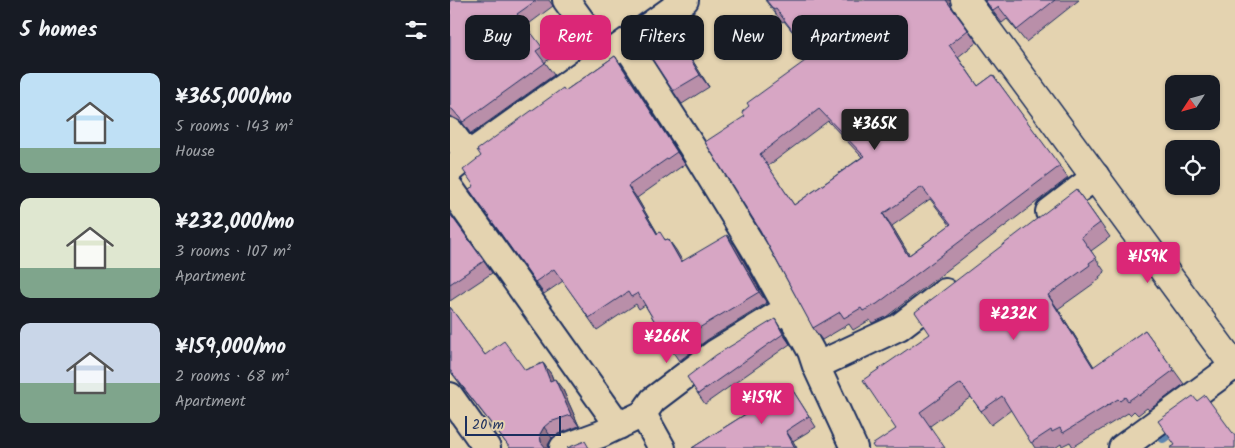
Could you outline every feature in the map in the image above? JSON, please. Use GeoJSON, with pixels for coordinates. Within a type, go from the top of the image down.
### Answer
{"type":"FeatureCollection","features":[{"type":"Feature","properties":{"kind":"street"},"geometry":{"type":"LineString","coordinates":[[566,0],[616,50],[692,147],[755,250],[811,351],[816,366],[854,448]]}},
{"type":"Feature","properties":{"kind":"street"},"geometry":{"type":"LineString","coordinates":[[450,131],[459,163],[685,0]]}},
{"type":"Feature","properties":{"kind":"street"},"geometry":{"type":"LineString","coordinates":[[965,0],[1235,366],[1122,448]]}},
{"type":"Feature","properties":{"kind":"street"},"geometry":{"type":"LineString","coordinates":[[1033,224],[1096,176]]}},
{"type":"Feature","properties":{"kind":"street"},"geometry":{"type":"LineString","coordinates":[[450,188],[619,426]]}},
{"type":"Feature","properties":{"kind":"street"},"geometry":{"type":"LineString","coordinates":[[816,366],[899,327],[962,279]]}},
{"type":"Feature","properties":{"kind":"street"},"geometry":{"type":"LineString","coordinates":[[563,448],[601,434],[643,414],[653,400],[716,353],[787,309]]}},
{"type":"Feature","properties":{"kind":"street"},"geometry":{"type":"LineString","coordinates":[[450,396],[487,448]]}},
{"type":"Feature","properties":{"kind":"street"},"geometry":{"type":"LineString","coordinates":[[643,414],[662,448]]}},
{"type":"Feature","properties":{"kind":"building"},"geometry":{"type":"Polygon","coordinates":[[[450,0],[537,0],[518,15],[465,15],[465,60],[530,60],[530,31],[540,44],[540,48],[536,51],[540,60],[545,63],[463,122],[450,108],[450,0]]]}},
{"type":"Feature","properties":{"kind":"building"},"geometry":{"type":"Polygon","coordinates":[[[766,0],[946,0],[968,30],[949,45],[978,86],[993,75],[1060,166],[877,304],[863,311],[861,308],[844,318],[840,312],[813,328],[760,230],[705,142],[745,116],[742,112],[749,106],[747,103],[806,60],[908,60],[908,15],[792,15],[792,30],[776,9],[774,10],[766,0]],[[819,109],[760,154],[794,205],[864,156],[819,109]],[[922,187],[883,214],[908,256],[951,224],[922,187]]]}},
{"type":"Feature","properties":{"kind":"building"},"geometry":{"type":"Polygon","coordinates":[[[985,0],[1055,0],[1017,30],[999,7],[993,11],[985,0]]]}},
{"type":"Feature","properties":{"kind":"building"},"geometry":{"type":"Polygon","coordinates":[[[615,56],[677,152],[628,186],[657,234],[660,232],[665,240],[668,239],[681,262],[727,235],[759,292],[699,328],[671,349],[638,293],[631,297],[628,292],[589,318],[554,269],[535,282],[469,189],[474,186],[463,170],[481,156],[477,150],[563,88],[565,91],[615,56]]]}},
{"type":"Feature","properties":{"kind":"building"},"geometry":{"type":"Polygon","coordinates":[[[653,60],[691,60],[700,75],[673,91],[653,60]]]}},
{"type":"Feature","properties":{"kind":"building"},"geometry":{"type":"Polygon","coordinates":[[[1076,189],[1100,223],[1081,237],[1096,258],[1089,263],[1090,265],[1048,295],[1093,367],[1145,330],[1174,370],[1139,396],[1138,394],[1128,401],[1125,397],[1120,401],[1118,399],[1063,433],[1060,428],[1052,432],[1051,430],[1031,443],[1002,396],[981,411],[961,383],[920,412],[945,448],[874,448],[872,445],[896,429],[863,380],[930,334],[915,312],[1076,189]]]}},
{"type":"Feature","properties":{"kind":"building"},"geometry":{"type":"Polygon","coordinates":[[[450,214],[484,261],[450,284],[450,214]]]}},
{"type":"Feature","properties":{"kind":"building"},"geometry":{"type":"Polygon","coordinates":[[[450,307],[485,355],[504,341],[525,370],[543,363],[550,381],[555,379],[571,415],[550,422],[544,427],[540,434],[541,442],[546,448],[510,448],[450,370],[450,307]]]}},
{"type":"Feature","properties":{"kind":"building"},"geometry":{"type":"Polygon","coordinates":[[[775,319],[783,334],[698,394],[687,377],[716,355],[775,319]]]}},
{"type":"Feature","properties":{"kind":"building"},"geometry":{"type":"Polygon","coordinates":[[[790,386],[809,416],[786,431],[795,448],[692,448],[790,386]]]}},
{"type":"Feature","properties":{"kind":"building"},"geometry":{"type":"Polygon","coordinates":[[[1205,395],[1235,436],[1235,448],[1170,448],[1175,445],[1158,421],[1193,396],[1197,401],[1205,395]]]}},
{"type":"Feature","properties":{"kind":"building"},"geometry":{"type":"Polygon","coordinates":[[[585,441],[589,448],[567,448],[585,441]]]}},
{"type":"Feature","properties":{"kind":"waterway"},"geometry":{"type":"LineString","coordinates":[[1163,438],[1178,427]]}}]}
